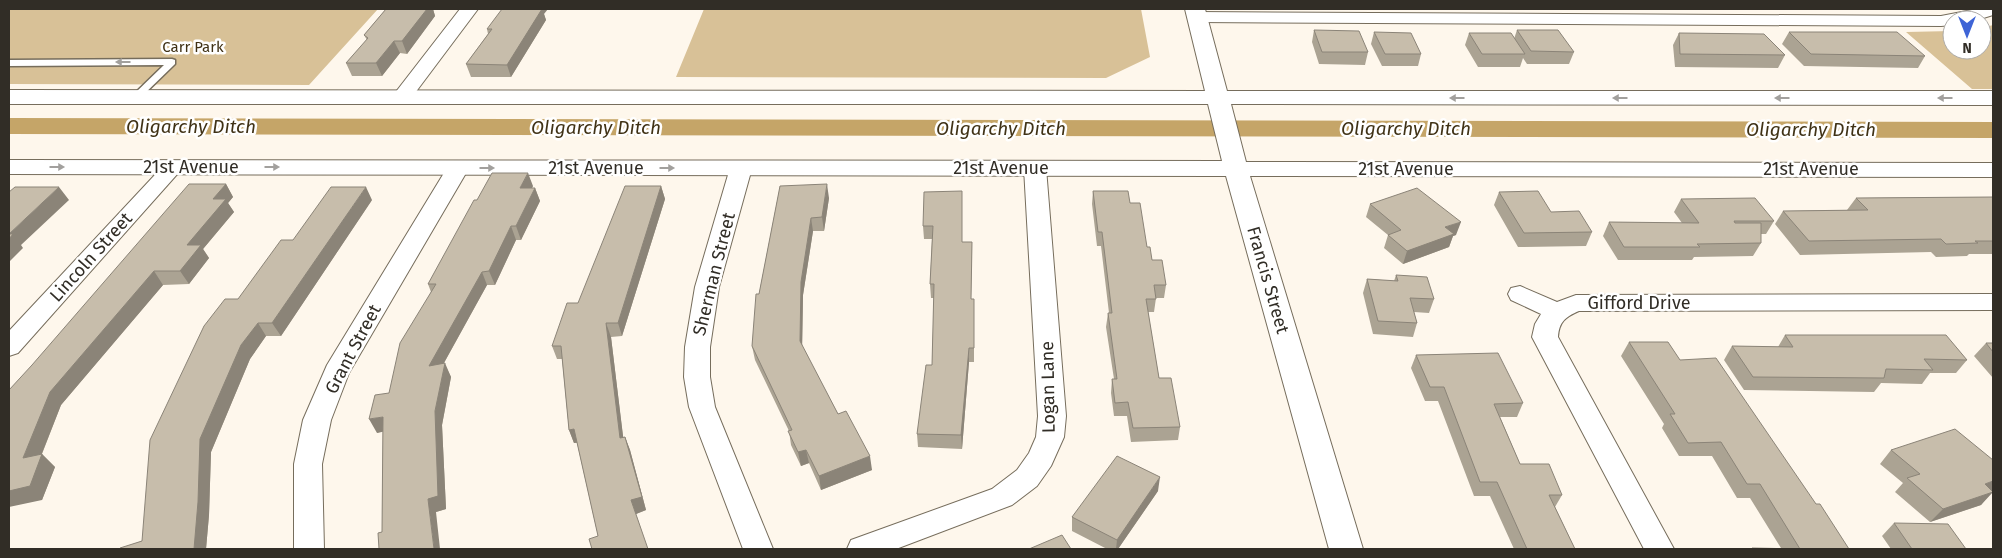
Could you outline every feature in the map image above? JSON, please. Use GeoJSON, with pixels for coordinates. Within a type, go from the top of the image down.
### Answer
{"type":"FeatureCollection","features":[{"type":"Feature","properties":{"kind":"street"},"geometry":{"type":"LineString","coordinates":[[402,97],[469,9]]}},
{"type":"Feature","properties":{"kind":"street"},"geometry":{"type":"LineString","coordinates":[[1196,13],[1941,21],[1969,17],[1993,9]]}},
{"type":"Feature","properties":{"kind":"street","name":"Francis Street"},"geometry":{"type":"LineString","coordinates":[[1196,13],[1233,157],[1346,549]]}},
{"type":"Feature","properties":{"kind":"street"},"geometry":{"type":"LineString","coordinates":[[9,97],[402,97],[1219,106],[1993,98]]}},
{"type":"Feature","properties":{"kind":"street","name":"21st Avenue"},"geometry":{"type":"LineString","coordinates":[[9,167],[1036,168],[1233,157],[1993,170]]}},
{"type":"Feature","properties":{"kind":"street","name":"Lincoln Street"},"geometry":{"type":"LineString","coordinates":[[9,347],[173,167]]}},
{"type":"Feature","properties":{"kind":"street","name":"Grant Street"},"geometry":{"type":"LineString","coordinates":[[309,549],[308,464],[317,420],[336,372],[458,168]]}},
{"type":"Feature","properties":{"kind":"street","name":"Sherman Street"},"geometry":{"type":"LineString","coordinates":[[741,168],[700,314],[695,363],[697,385],[702,406],[758,549]]}},
{"type":"Feature","properties":{"kind":"street","name":"Logan Lane"},"geometry":{"type":"LineString","coordinates":[[862,549],[1002,496],[1026,478],[1041,458],[1050,437],[1052,416],[1036,168]]}},
{"type":"Feature","properties":{"kind":"street"},"geometry":{"type":"LineString","coordinates":[[1520,294],[1555,311],[1545,327],[1545,337],[1659,549]]}},
{"type":"Feature","properties":{"kind":"street","name":"Gifford Drive"},"geometry":{"type":"LineString","coordinates":[[1555,311],[1576,303],[1993,302]]}},
{"type":"Feature","properties":{"kind":"lane"},"geometry":{"type":"LineString","coordinates":[[9,63],[172,62],[136,97]]}},
{"type":"Feature","properties":{"kind":"green space","name":"Carr Park"},"geometry":{"type":"Polygon","coordinates":[[[9,9],[378,9],[309,85],[9,84],[9,9]]]}},
{"type":"Feature","properties":{"kind":"green space"},"geometry":{"type":"Polygon","coordinates":[[[704,9],[1141,9],[1150,57],[1106,78],[676,77],[704,9]]]}},
{"type":"Feature","properties":{"kind":"green space"},"geometry":{"type":"Polygon","coordinates":[[[1992,25],[1993,89],[1972,89],[1906,32],[1942,31],[1942,60],[1992,60],[1992,25]]]}},
{"type":"Feature","properties":{"kind":"building"},"geometry":{"type":"Polygon","coordinates":[[[386,9],[427,9],[402,41],[394,41],[376,63],[346,63],[368,38],[364,35],[386,9]]]}},
{"type":"Feature","properties":{"kind":"building"},"geometry":{"type":"Polygon","coordinates":[[[502,9],[542,9],[507,65],[466,64],[492,29],[487,29],[502,9]]]}},
{"type":"Feature","properties":{"kind":"building"},"geometry":{"type":"Polygon","coordinates":[[[1314,30],[1359,31],[1368,52],[1322,52],[1314,30]]]}},
{"type":"Feature","properties":{"kind":"building"},"geometry":{"type":"Polygon","coordinates":[[[1517,30],[1558,30],[1574,52],[1531,51],[1517,30]]]}},
{"type":"Feature","properties":{"kind":"building"},"geometry":{"type":"Polygon","coordinates":[[[1374,32],[1411,33],[1421,54],[1385,54],[1374,32]]]}},
{"type":"Feature","properties":{"kind":"building"},"geometry":{"type":"Polygon","coordinates":[[[1789,32],[1897,32],[1925,56],[1811,54],[1789,32]]]}},
{"type":"Feature","properties":{"kind":"building"},"geometry":{"type":"Polygon","coordinates":[[[1469,33],[1511,33],[1525,54],[1482,54],[1469,33]]]}},
{"type":"Feature","properties":{"kind":"building"},"geometry":{"type":"Polygon","coordinates":[[[1679,33],[1764,34],[1785,55],[1680,54],[1679,33]]]}},
{"type":"Feature","properties":{"kind":"building"},"geometry":{"type":"Polygon","coordinates":[[[492,173],[528,173],[520,188],[535,188],[516,226],[511,226],[489,271],[482,272],[429,366],[445,363],[435,411],[438,496],[428,499],[434,549],[379,549],[378,533],[382,532],[383,417],[369,419],[375,395],[389,393],[400,343],[436,284],[428,284],[474,200],[477,200],[492,173]]]}},
{"type":"Feature","properties":{"kind":"building"},"geometry":{"type":"Polygon","coordinates":[[[189,184],[226,184],[213,199],[226,199],[187,245],[201,245],[180,271],[154,271],[50,392],[23,458],[42,454],[30,486],[9,491],[9,390],[189,184]]]}},
{"type":"Feature","properties":{"kind":"building"},"geometry":{"type":"Polygon","coordinates":[[[827,184],[822,217],[811,218],[801,282],[800,341],[838,414],[846,411],[870,456],[819,476],[806,450],[798,452],[788,431],[792,430],[752,346],[756,294],[759,294],[780,186],[827,184]]]}},
{"type":"Feature","properties":{"kind":"building"},"geometry":{"type":"Polygon","coordinates":[[[625,186],[661,186],[618,323],[606,323],[620,438],[625,437],[642,497],[631,500],[648,549],[592,549],[589,539],[598,536],[574,429],[569,430],[561,346],[552,346],[567,303],[578,303],[625,186]]]}},
{"type":"Feature","properties":{"kind":"building"},"geometry":{"type":"Polygon","coordinates":[[[15,187],[59,187],[9,234],[9,192],[15,187]]]}},
{"type":"Feature","properties":{"kind":"building"},"geometry":{"type":"Polygon","coordinates":[[[331,187],[366,187],[272,323],[258,323],[241,345],[200,439],[194,549],[120,549],[142,541],[150,440],[204,326],[225,299],[238,299],[281,240],[293,240],[331,187]]]}},
{"type":"Feature","properties":{"kind":"building"},"geometry":{"type":"Polygon","coordinates":[[[1417,188],[1461,222],[1445,227],[1454,234],[1407,251],[1388,235],[1401,230],[1370,204],[1417,188]]]}},
{"type":"Feature","properties":{"kind":"building"},"geometry":{"type":"Polygon","coordinates":[[[962,191],[962,242],[972,242],[971,299],[974,299],[974,348],[969,348],[961,435],[917,434],[926,365],[932,365],[934,284],[930,284],[933,226],[923,226],[924,192],[962,191]]]}},
{"type":"Feature","properties":{"kind":"building"},"geometry":{"type":"Polygon","coordinates":[[[1093,191],[1128,191],[1130,203],[1140,203],[1147,247],[1150,247],[1152,260],[1162,260],[1166,285],[1154,285],[1156,299],[1146,299],[1159,378],[1171,378],[1180,427],[1133,428],[1128,402],[1115,403],[1112,379],[1117,379],[1108,313],[1112,313],[1102,232],[1098,232],[1093,191]]]}},
{"type":"Feature","properties":{"kind":"building"},"geometry":{"type":"Polygon","coordinates":[[[1538,191],[1551,212],[1579,211],[1592,232],[1524,233],[1499,192],[1538,191]]]}},
{"type":"Feature","properties":{"kind":"building"},"geometry":{"type":"Polygon","coordinates":[[[1993,197],[1993,241],[1975,241],[1978,243],[1946,244],[1941,239],[1809,241],[1783,211],[1868,210],[1856,198],[1993,197]]]}},
{"type":"Feature","properties":{"kind":"building"},"geometry":{"type":"Polygon","coordinates":[[[1755,198],[1774,221],[1734,221],[1735,223],[1761,223],[1761,243],[1697,244],[1700,247],[1624,247],[1609,222],[1699,223],[1681,199],[1755,198]]]}},
{"type":"Feature","properties":{"kind":"building"},"geometry":{"type":"Polygon","coordinates":[[[1396,275],[1427,277],[1434,299],[1410,298],[1417,323],[1378,321],[1367,279],[1398,281],[1396,275]]]}},
{"type":"Feature","properties":{"kind":"building"},"geometry":{"type":"Polygon","coordinates":[[[1785,335],[1946,335],[1967,360],[1924,359],[1933,370],[1886,369],[1884,378],[1753,377],[1732,346],[1793,347],[1785,335]]]}},
{"type":"Feature","properties":{"kind":"building"},"geometry":{"type":"Polygon","coordinates":[[[1629,342],[1668,342],[1680,360],[1716,358],[1816,504],[1820,504],[1849,549],[1800,549],[1760,484],[1747,484],[1721,442],[1688,443],[1670,414],[1675,414],[1629,342]]]}},
{"type":"Feature","properties":{"kind":"building"},"geometry":{"type":"Polygon","coordinates":[[[1986,343],[1993,343],[1993,352],[1986,343]]]}},
{"type":"Feature","properties":{"kind":"building"},"geometry":{"type":"Polygon","coordinates":[[[1498,353],[1523,403],[1494,404],[1520,464],[1549,464],[1562,495],[1549,495],[1575,549],[1527,549],[1497,482],[1480,482],[1444,387],[1430,387],[1416,355],[1498,353]]]}},
{"type":"Feature","properties":{"kind":"building"},"geometry":{"type":"Polygon","coordinates":[[[1955,429],[1993,460],[1993,481],[1985,484],[1993,492],[1943,509],[1907,478],[1920,474],[1891,450],[1955,429]]]}},
{"type":"Feature","properties":{"kind":"building"},"geometry":{"type":"Polygon","coordinates":[[[1117,456],[1160,477],[1117,540],[1072,517],[1117,456]]]}},
{"type":"Feature","properties":{"kind":"building"},"geometry":{"type":"Polygon","coordinates":[[[1894,523],[1948,524],[1966,549],[1912,549],[1894,523]]]}},
{"type":"Feature","properties":{"kind":"building"},"geometry":{"type":"Polygon","coordinates":[[[1062,535],[1071,549],[1029,549],[1062,535]]]}},
{"type":"Feature","properties":{"kind":"building"},"geometry":{"type":"Polygon","coordinates":[[[1752,548],[1800,549],[1753,549],[1752,548]]]}},
{"type":"Feature","properties":{"kind":"waterway","name":"Oligarchy Ditch"},"geometry":{"type":"LineString","coordinates":[[9,126],[1993,130]]}}]}
